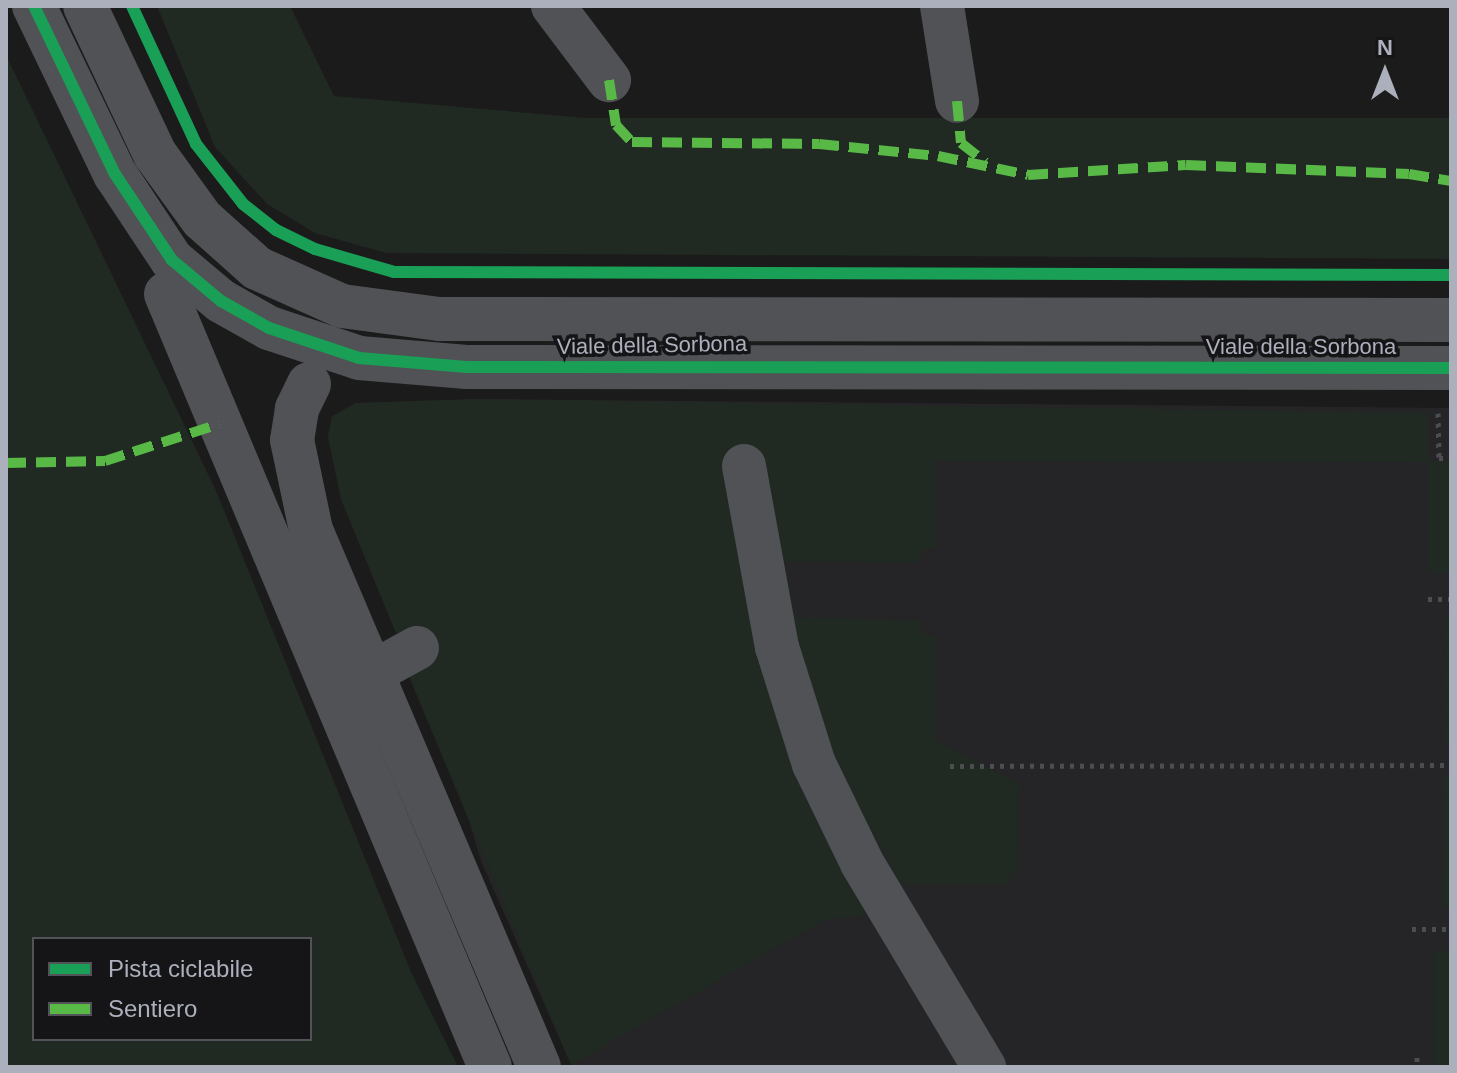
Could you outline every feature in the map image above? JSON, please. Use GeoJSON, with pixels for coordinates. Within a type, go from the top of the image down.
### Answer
{"type":"FeatureCollection","features":[{"type":"Feature","properties":{"kind":"street","name":"Viale della Sorbona"},"geometry":{"type":"LineString","coordinates":[[34,6],[115,174],[145,226],[172,260],[212,295],[269,328],[359,358],[467,367],[1451,368]]}},
{"type":"Feature","properties":{"kind":"street","name":"Viale della Sorbona"},"geometry":{"type":"LineString","coordinates":[[85,6],[155,154],[202,219],[257,268],[342,306],[439,319],[1451,320]]}},
{"type":"Feature","properties":{"kind":"street"},"geometry":{"type":"LineString","coordinates":[[553,6],[609,80]]}},
{"type":"Feature","properties":{"kind":"street"},"geometry":{"type":"LineString","coordinates":[[942,6],[957,101]]}},
{"type":"Feature","properties":{"kind":"street"},"geometry":{"type":"LineString","coordinates":[[166,294],[331,695],[490,1067]]}},
{"type":"Feature","properties":{"kind":"street"},"geometry":{"type":"LineString","coordinates":[[309,384],[293,429],[297,480],[316,542],[539,1067]]}},
{"type":"Feature","properties":{"kind":"street"},"geometry":{"type":"LineString","coordinates":[[744,466],[767,603],[800,730],[891,937],[984,1067]]}},
{"type":"Feature","properties":{"kind":"street"},"geometry":{"type":"LineString","coordinates":[[331,695],[417,648]]}},
{"type":"Feature","properties":{"kind":"path"},"geometry":{"type":"LineString","coordinates":[[1438,413],[1439,458],[1451,458]]}},
{"type":"Feature","properties":{"kind":"path"},"geometry":{"type":"LineString","coordinates":[[1428,599],[1451,599]]}},
{"type":"Feature","properties":{"kind":"path"},"geometry":{"type":"LineString","coordinates":[[950,766],[1451,765]]}},
{"type":"Feature","properties":{"kind":"path"},"geometry":{"type":"LineString","coordinates":[[1412,929],[1451,929]]}},
{"type":"Feature","properties":{"kind":"path"},"geometry":{"type":"LineString","coordinates":[[1417,1057],[1417,1067]]}},
{"type":"Feature","properties":{"kind":"shaded area"},"geometry":{"type":"Polygon","coordinates":[[[157,6],[290,6],[334,96],[586,118],[1451,118],[1451,259],[386,253],[315,233],[267,204],[215,147],[157,6]]]}},
{"type":"Feature","properties":{"kind":"shaded area"},"geometry":{"type":"Polygon","coordinates":[[[6,55],[217,493],[411,972],[458,1067],[6,1067],[6,55]]]}},
{"type":"Feature","properties":{"kind":"shaded area"},"geometry":{"type":"Polygon","coordinates":[[[478,399],[1451,408],[1451,1067],[572,1067],[481,861],[413,632],[396,633],[341,499],[328,437],[332,416],[356,403],[478,399]]]}},
{"type":"Feature","properties":{"kind":"shaded area"},"geometry":{"type":"Polygon","coordinates":[[[478,399],[1429,413],[1429,462],[1451,462],[1451,572],[1428,572],[1428,462],[935,461],[935,548],[924,549],[916,563],[785,562],[794,617],[920,621],[923,634],[935,637],[935,740],[1019,784],[1018,872],[1011,874],[1008,884],[901,884],[843,779],[866,915],[826,919],[571,1065],[408,674],[413,633],[396,633],[341,499],[328,437],[332,416],[356,403],[478,399]]]}},
{"type":"Feature","properties":{"kind":"shaded area"},"geometry":{"type":"Polygon","coordinates":[[[1446,615],[1451,615],[1451,744],[1445,744],[1446,615]]]}},
{"type":"Feature","properties":{"kind":"shaded area"},"geometry":{"type":"Polygon","coordinates":[[[1444,776],[1451,776],[1451,909],[1442,909],[1444,776]]]}},
{"type":"Feature","properties":{"kind":"shaded area"},"geometry":{"type":"Polygon","coordinates":[[[1434,951],[1451,951],[1451,1067],[1434,1067],[1434,951]]]}},
{"type":"Feature","properties":{"kind":"marked path"},"geometry":{"type":"LineString","coordinates":[[609,80],[616,125],[632,142],[819,144],[938,156],[1028,175],[1186,165],[1409,174],[1451,181]]}},
{"type":"Feature","properties":{"kind":"marked path"},"geometry":{"type":"LineString","coordinates":[[957,101],[961,143],[985,162]]}},
{"type":"Feature","properties":{"kind":"marked path"},"geometry":{"type":"LineString","coordinates":[[6,463],[105,461],[219,424]]}},
{"type":"Feature","properties":{"kind":"cycle path"},"geometry":{"type":"LineString","coordinates":[[34,6],[115,174],[172,260],[221,301],[269,328],[359,358],[467,367],[1451,368]]}},
{"type":"Feature","properties":{"kind":"cycle path"},"geometry":{"type":"LineString","coordinates":[[132,6],[196,144],[243,204],[276,230],[315,249],[394,272],[1451,275]]}}]}
